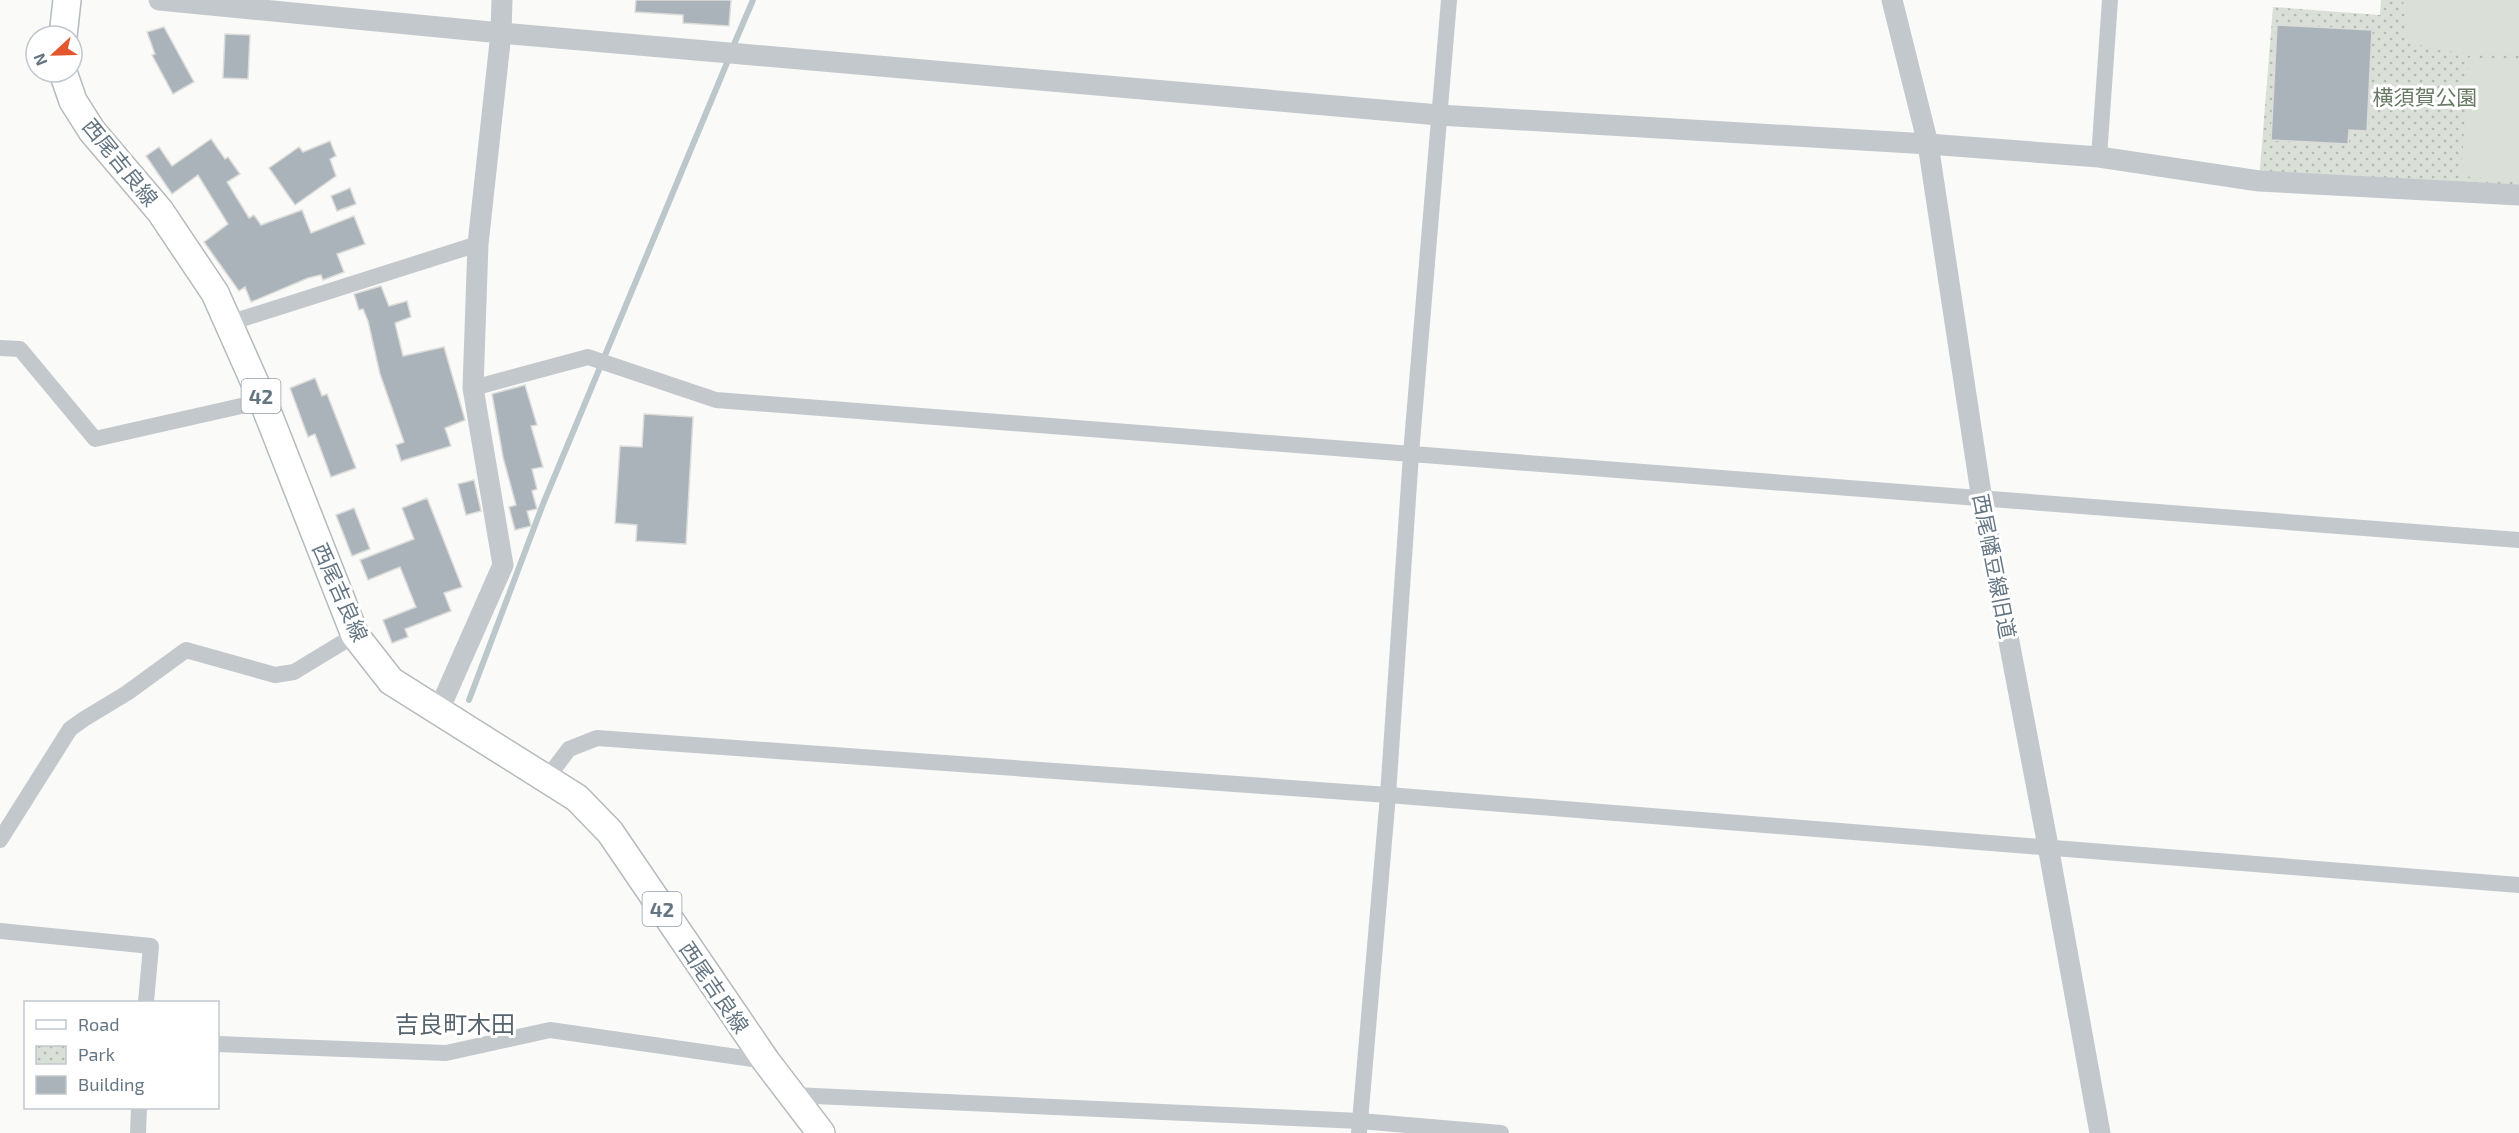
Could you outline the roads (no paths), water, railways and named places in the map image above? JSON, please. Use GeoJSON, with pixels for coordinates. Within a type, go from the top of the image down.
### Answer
{"type":"FeatureCollection","features":[{"type":"Feature","properties":{"kind":"main road"},"geometry":{"type":"LineString","coordinates":[[64,24],[67,0]]}},
{"type":"Feature","properties":{"kind":"main road","name":"西尾吉良線"},"geometry":{"type":"LineString","coordinates":[[67,84],[73,101],[92,131],[160,211],[215,293],[263,401],[355,635],[391,681],[577,798],[610,832],[766,1061],[821,1133]]}},
{"type":"Feature","properties":{"kind":"street"},"geometry":{"type":"LineString","coordinates":[[159,0],[501,33],[1439,115],[1928,144],[2099,157],[2259,181],[2519,195]]}},
{"type":"Feature","properties":{"kind":"street"},"geometry":{"type":"LineString","coordinates":[[450,719],[503,565],[473,388],[478,244],[501,33],[502,0]]}},
{"type":"Feature","properties":{"kind":"street"},"geometry":{"type":"LineString","coordinates":[[1360,1127],[1388,795],[1411,454],[1449,0]]}},
{"type":"Feature","properties":{"kind":"street","name":"西尾幡豆線旧道"},"geometry":{"type":"LineString","coordinates":[[1892,0],[1928,144],[1982,500],[2100,1133]]}},
{"type":"Feature","properties":{"kind":"street"},"geometry":{"type":"LineString","coordinates":[[2099,157],[2110,0]]}},
{"type":"Feature","properties":{"kind":"street"},"geometry":{"type":"LineString","coordinates":[[229,323],[478,244]]}},
{"type":"Feature","properties":{"kind":"street"},"geometry":{"type":"LineString","coordinates":[[0,348],[20,349],[95,439],[263,401]]}},
{"type":"Feature","properties":{"kind":"street"},"geometry":{"type":"LineString","coordinates":[[473,388],[589,358],[716,400],[2519,540]]}},
{"type":"Feature","properties":{"kind":"street"},"geometry":{"type":"LineString","coordinates":[[0,840],[70,729],[127,693],[186,650],[275,675],[294,672],[355,635]]}},
{"type":"Feature","properties":{"kind":"street"},"geometry":{"type":"LineString","coordinates":[[547,778],[569,749],[597,738],[1388,795],[2519,885]]}},
{"type":"Feature","properties":{"kind":"street"},"geometry":{"type":"LineString","coordinates":[[0,931],[151,946],[146,1001]]}},
{"type":"Feature","properties":{"kind":"street"},"geometry":{"type":"LineString","coordinates":[[219,1044],[446,1053],[550,1029],[766,1061]]}},
{"type":"Feature","properties":{"kind":"street"},"geometry":{"type":"LineString","coordinates":[[793,1095],[1501,1133]]}},
{"type":"Feature","properties":{"kind":"street"},"geometry":{"type":"LineString","coordinates":[[138,1133],[139,1109]]}},
{"type":"Feature","properties":{"kind":"waterway"},"geometry":{"type":"LineString","coordinates":[[732,49],[753,0]]}},
{"type":"Feature","properties":{"kind":"waterway"},"geometry":{"type":"LineString","coordinates":[[469,700],[543,504],[729,58]]}},
{"type":"Feature","properties":{"kind":"district","name":"吉良町木田"},"geometry":{"type":"Point","coordinates":[455,1023]}},
{"type":"Feature","properties":{"kind":"park label","name":"横須賀公園"},"geometry":{"type":"Point","coordinates":[2425,96]}}]}
